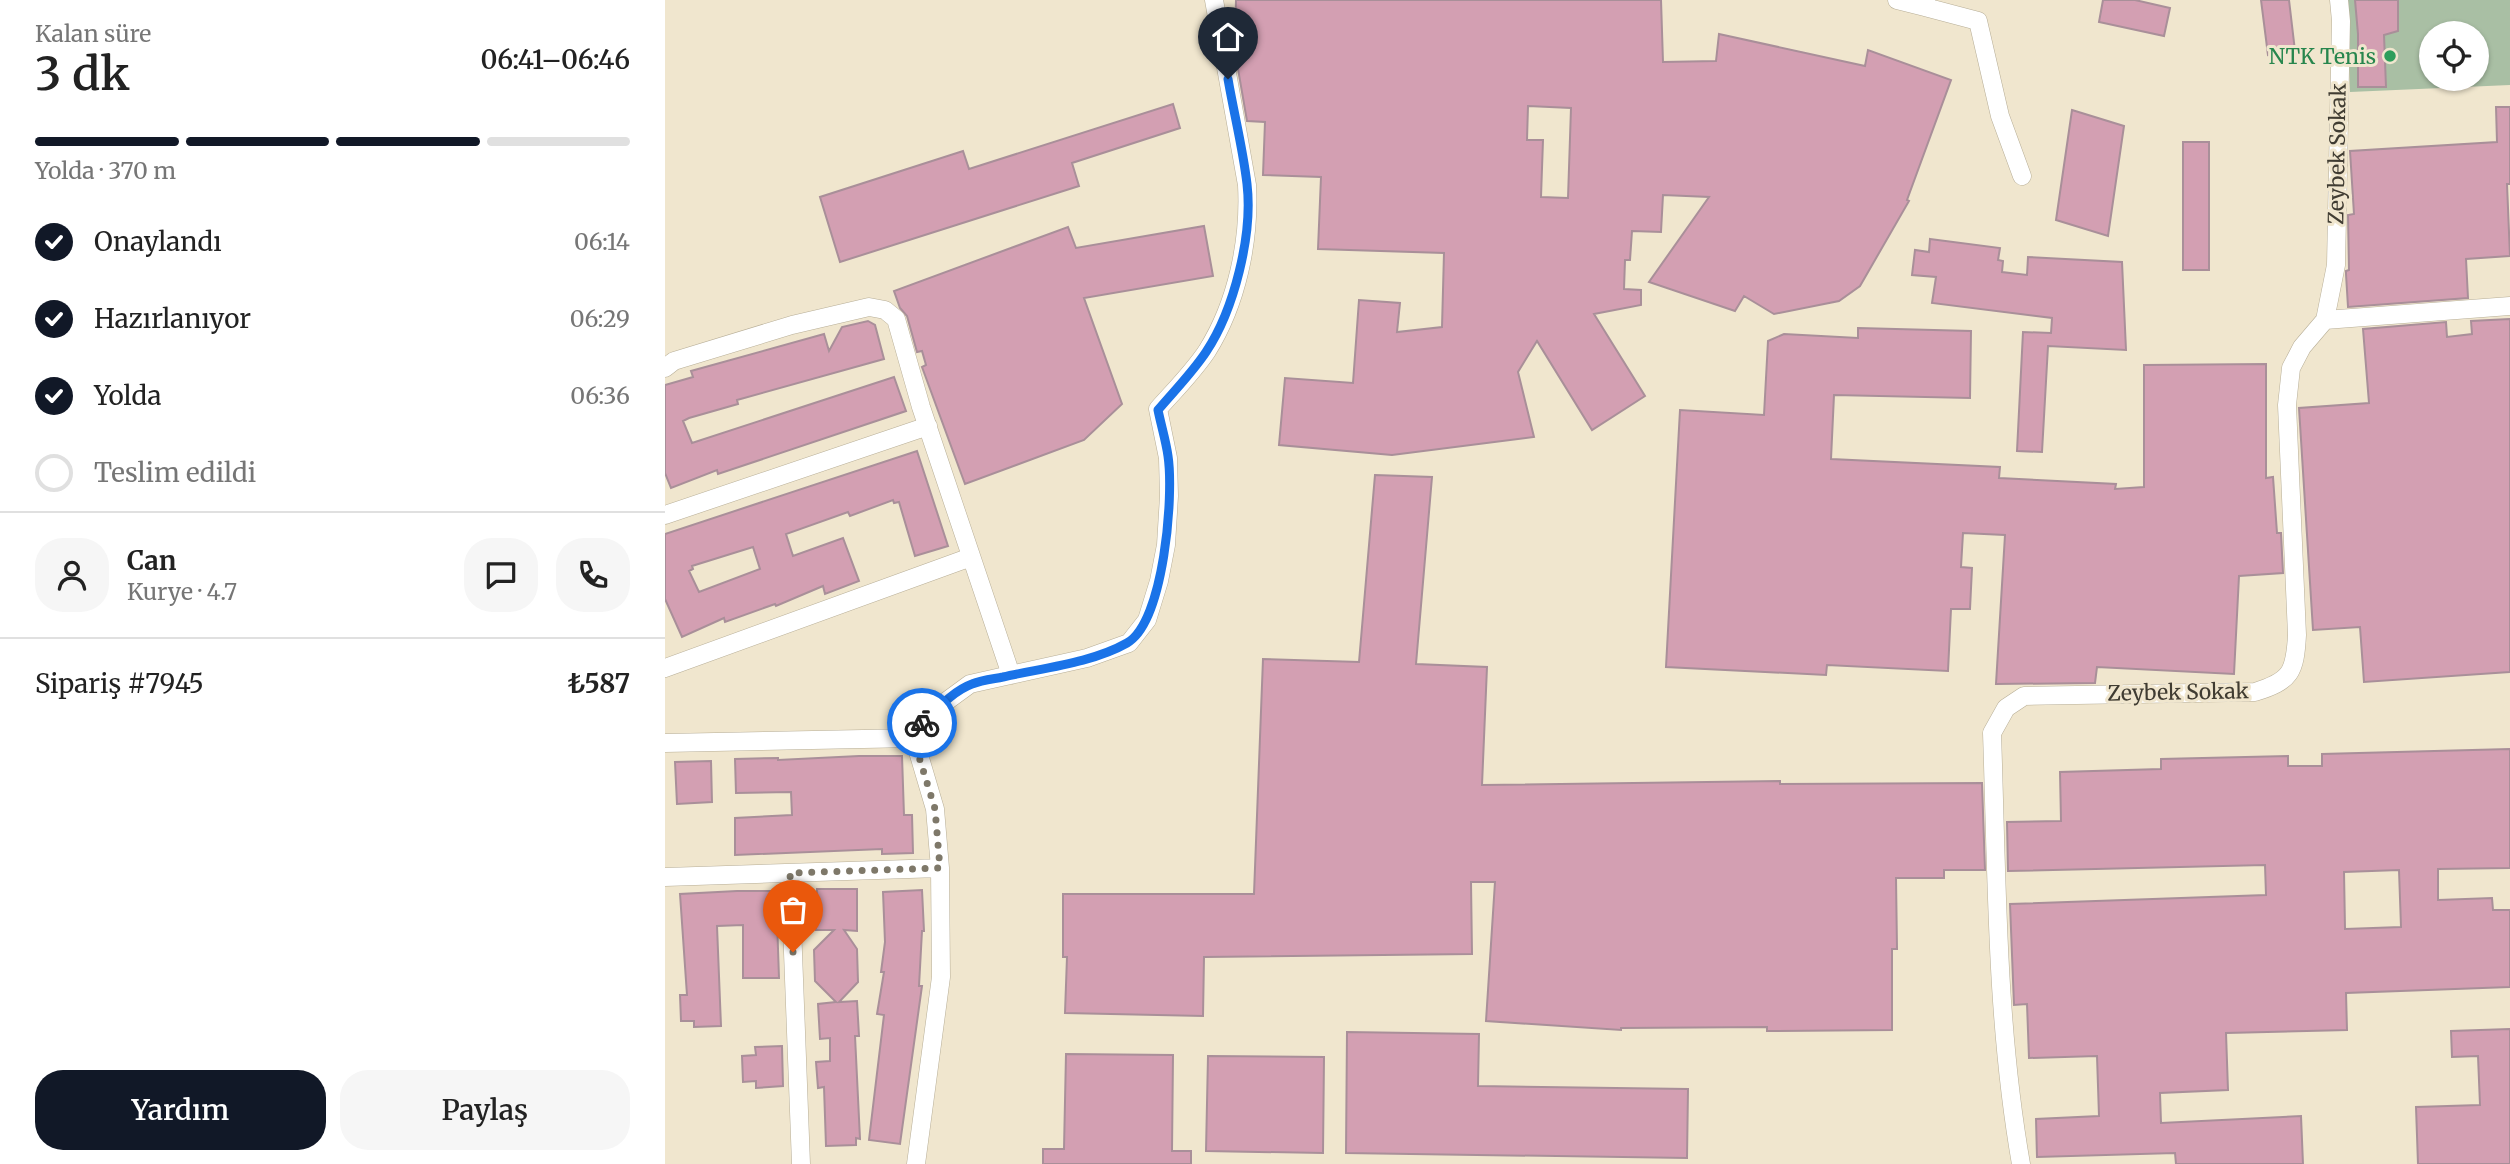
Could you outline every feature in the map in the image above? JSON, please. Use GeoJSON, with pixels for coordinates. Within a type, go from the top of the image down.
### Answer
{"type":"FeatureCollection","features":[{"type":"Feature","properties":{"kind":"street"},"geometry":{"type":"LineString","coordinates":[[916,1164],[941,977],[940,868],[935,809],[913,737],[921,724],[970,684],[1087,658],[1129,643],[1147,620],[1166,545],[1169,496],[1168,458],[1158,410],[1206,351],[1228,309],[1245,245],[1249,215],[1247,185],[1214,0]]}},
{"type":"Feature","properties":{"kind":"street"},"geometry":{"type":"LineString","coordinates":[[1897,0],[1925,4],[1978,21],[2000,116],[2022,176]]}},
{"type":"Feature","properties":{"kind":"street","name":"Zeybek Sokak"},"geometry":{"type":"LineString","coordinates":[[2021,1164],[2007,1074],[2001,1004],[1992,733],[2006,708],[2024,695],[2255,692],[2280,684],[2293,668],[2297,635],[2288,393],[2291,368],[2302,346],[2325,320],[2336,265],[2341,20],[2339,0]]}},
{"type":"Feature","properties":{"kind":"street"},"geometry":{"type":"LineString","coordinates":[[2325,320],[2510,306]]}},
{"type":"Feature","properties":{"kind":"street"},"geometry":{"type":"LineString","coordinates":[[665,368],[674,361],[792,325],[869,307],[884,310],[896,319],[927,426],[1011,675]]}},
{"type":"Feature","properties":{"kind":"street"},"geometry":{"type":"LineString","coordinates":[[665,515],[927,426]]}},
{"type":"Feature","properties":{"kind":"street"},"geometry":{"type":"LineString","coordinates":[[665,668],[971,556]]}},
{"type":"Feature","properties":{"kind":"street"},"geometry":{"type":"LineString","coordinates":[[665,743],[913,737]]}},
{"type":"Feature","properties":{"kind":"street"},"geometry":{"type":"LineString","coordinates":[[665,877],[940,868]]}},
{"type":"Feature","properties":{"kind":"street"},"geometry":{"type":"LineString","coordinates":[[790,873],[801,1164]]}},
{"type":"Feature","properties":{"kind":"green space","name":"NTK Tenis"},"geometry":{"type":"Polygon","coordinates":[[[2347,0],[2510,0],[2510,85],[2489,86],[2489,21],[2419,21],[2419,89],[2350,92],[2347,0]]]}},
{"type":"Feature","properties":{"kind":"building"},"geometry":{"type":"Polygon","coordinates":[[[1236,0],[1661,0],[1663,62],[1716,61],[1719,34],[1865,66],[1868,50],[1951,80],[1907,200],[1909,201],[1860,286],[1839,301],[1774,314],[1744,296],[1735,311],[1649,282],[1709,197],[1663,195],[1661,232],[1632,231],[1630,260],[1625,260],[1624,289],[1641,290],[1641,305],[1594,314],[1645,396],[1592,430],[1537,341],[1518,372],[1534,437],[1392,455],[1279,445],[1285,378],[1353,383],[1359,300],[1400,303],[1397,332],[1442,327],[1444,253],[1318,249],[1321,177],[1263,175],[1265,122],[1247,121],[1235,40],[1236,0]],[[1528,106],[1527,140],[1543,140],[1541,197],[1568,198],[1571,108],[1528,106]]]}},
{"type":"Feature","properties":{"kind":"building"},"geometry":{"type":"Polygon","coordinates":[[[2103,0],[2135,0],[2170,8],[2164,36],[2099,22],[2103,0]]]}},
{"type":"Feature","properties":{"kind":"building"},"geometry":{"type":"Polygon","coordinates":[[[2261,0],[2289,0],[2295,51],[2268,55],[2261,0]]]}},
{"type":"Feature","properties":{"kind":"building"},"geometry":{"type":"Polygon","coordinates":[[[2355,0],[2398,0],[2398,31],[2384,35],[2386,87],[2358,87],[2355,0]]]}},
{"type":"Feature","properties":{"kind":"building"},"geometry":{"type":"Polygon","coordinates":[[[1173,104],[1180,128],[1072,163],[1079,186],[840,262],[820,197],[963,151],[969,169],[1173,104]]]}},
{"type":"Feature","properties":{"kind":"building"},"geometry":{"type":"Polygon","coordinates":[[[2496,107],[2510,107],[2510,184],[2507,184],[2510,256],[2466,259],[2468,298],[2348,307],[2348,215],[2354,214],[2350,151],[2497,142],[2496,107]]]}},
{"type":"Feature","properties":{"kind":"building"},"geometry":{"type":"Polygon","coordinates":[[[2072,110],[2124,126],[2108,236],[2056,220],[2072,110]]]}},
{"type":"Feature","properties":{"kind":"building"},"geometry":{"type":"Polygon","coordinates":[[[2183,142],[2209,142],[2209,270],[2183,270],[2183,142]]]}},
{"type":"Feature","properties":{"kind":"building"},"geometry":{"type":"Polygon","coordinates":[[[1204,226],[1213,276],[1084,298],[1122,404],[1084,440],[965,484],[922,367],[926,365],[922,351],[917,352],[907,316],[900,308],[894,291],[1068,227],[1076,248],[1204,226]]]}},
{"type":"Feature","properties":{"kind":"building"},"geometry":{"type":"Polygon","coordinates":[[[1930,239],[2000,248],[1998,260],[2003,261],[2002,272],[2027,275],[2028,257],[2122,262],[2126,350],[2048,346],[2042,452],[2017,451],[2023,332],[2051,333],[2052,318],[1932,303],[1936,277],[1912,275],[1915,250],[1929,252],[1930,239]]]}},
{"type":"Feature","properties":{"kind":"building"},"geometry":{"type":"Polygon","coordinates":[[[2510,319],[2510,672],[2364,682],[2360,627],[2313,630],[2299,408],[2369,403],[2363,329],[2446,322],[2447,337],[2472,334],[2471,321],[2510,319]]]}},
{"type":"Feature","properties":{"kind":"building"},"geometry":{"type":"Polygon","coordinates":[[[868,321],[875,325],[884,359],[737,400],[738,404],[689,418],[683,421],[692,443],[894,377],[906,411],[718,474],[717,470],[671,488],[665,473],[665,385],[693,377],[691,371],[824,334],[829,351],[842,327],[868,321]]]}},
{"type":"Feature","properties":{"kind":"building"},"geometry":{"type":"Polygon","coordinates":[[[1858,328],[1971,331],[1970,398],[1834,395],[1831,459],[2000,467],[1999,478],[2116,484],[2115,489],[2144,487],[2144,365],[2266,364],[2266,478],[2273,477],[2277,533],[2281,533],[2283,573],[2239,576],[2234,674],[2097,667],[2095,683],[1996,684],[2005,535],[1963,533],[1961,567],[1972,568],[1970,609],[1951,609],[1948,671],[1827,665],[1826,675],[1666,667],[1680,410],[1764,415],[1768,341],[1784,334],[1858,338],[1858,328]]]}},
{"type":"Feature","properties":{"kind":"building"},"geometry":{"type":"Polygon","coordinates":[[[917,451],[948,546],[915,556],[899,502],[894,503],[893,500],[850,516],[848,512],[786,534],[793,556],[843,538],[859,581],[825,594],[823,586],[776,606],[775,604],[725,622],[724,618],[682,637],[665,599],[665,534],[917,451]],[[753,547],[692,566],[693,569],[689,571],[699,592],[760,569],[753,547]]]}},
{"type":"Feature","properties":{"kind":"building"},"geometry":{"type":"Polygon","coordinates":[[[1375,475],[1432,477],[1416,664],[1487,667],[1482,785],[1780,781],[1780,784],[1982,783],[1985,870],[1944,870],[1944,878],[1896,878],[1897,949],[1892,949],[1892,1030],[1767,1031],[1767,1027],[1621,1030],[1486,1021],[1495,882],[1471,882],[1472,954],[1204,957],[1203,1016],[1065,1013],[1067,957],[1063,957],[1063,894],[1254,894],[1263,659],[1359,662],[1375,475]]]}},
{"type":"Feature","properties":{"kind":"building"},"geometry":{"type":"Polygon","coordinates":[[[2510,749],[2510,868],[2438,869],[2438,900],[2492,898],[2493,910],[2510,910],[2510,987],[2346,993],[2347,1030],[2226,1033],[2228,1090],[2160,1093],[2161,1123],[2301,1116],[2303,1164],[2176,1164],[2175,1153],[2037,1157],[2036,1119],[2099,1116],[2097,1056],[2029,1058],[2027,1004],[2014,1005],[2010,904],[2266,895],[2265,865],[2008,871],[2007,822],[2061,821],[2060,772],[2161,769],[2161,759],[2288,756],[2288,766],[2322,766],[2322,754],[2510,749]],[[2399,870],[2344,872],[2345,929],[2401,927],[2399,870]]]}},
{"type":"Feature","properties":{"kind":"building"},"geometry":{"type":"Polygon","coordinates":[[[902,756],[904,815],[912,815],[913,853],[882,854],[882,849],[735,855],[735,818],[792,815],[791,792],[736,793],[735,759],[902,756]]]}},
{"type":"Feature","properties":{"kind":"building"},"geometry":{"type":"Polygon","coordinates":[[[711,761],[712,802],[677,804],[675,762],[711,761]]]}},
{"type":"Feature","properties":{"kind":"building"},"geometry":{"type":"Polygon","coordinates":[[[817,889],[857,889],[857,931],[844,930],[857,949],[858,982],[839,1002],[857,1001],[859,1036],[855,1036],[860,1139],[856,1138],[856,1145],[826,1146],[824,1087],[818,1088],[816,1062],[830,1061],[830,1038],[820,1039],[818,1004],[836,1002],[815,981],[814,950],[834,930],[816,930],[817,889]]]}},
{"type":"Feature","properties":{"kind":"building"},"geometry":{"type":"Polygon","coordinates":[[[922,890],[924,931],[919,986],[922,986],[900,1144],[869,1140],[884,1015],[877,1014],[884,972],[881,972],[885,942],[883,892],[922,890]]]}},
{"type":"Feature","properties":{"kind":"building"},"geometry":{"type":"Polygon","coordinates":[[[776,891],[779,978],[743,978],[743,925],[717,926],[721,1026],[694,1027],[694,1021],[681,1021],[680,995],[687,995],[680,894],[776,891]]]}},
{"type":"Feature","properties":{"kind":"building"},"geometry":{"type":"Polygon","coordinates":[[[2510,1029],[2510,1164],[2418,1164],[2416,1107],[2480,1105],[2478,1056],[2452,1057],[2451,1031],[2510,1029]]]}},
{"type":"Feature","properties":{"kind":"building"},"geometry":{"type":"Polygon","coordinates":[[[1347,1032],[1479,1034],[1478,1086],[1688,1089],[1687,1158],[1346,1153],[1347,1032]]]}},
{"type":"Feature","properties":{"kind":"building"},"geometry":{"type":"Polygon","coordinates":[[[782,1046],[783,1086],[756,1088],[756,1081],[743,1082],[742,1056],[756,1055],[755,1047],[782,1046]]]}},
{"type":"Feature","properties":{"kind":"building"},"geometry":{"type":"Polygon","coordinates":[[[1066,1054],[1173,1055],[1172,1151],[1191,1151],[1191,1164],[1043,1164],[1043,1149],[1064,1149],[1066,1054]]]}},
{"type":"Feature","properties":{"kind":"building"},"geometry":{"type":"Polygon","coordinates":[[[1208,1056],[1324,1057],[1323,1153],[1206,1151],[1208,1056]]]}},
{"type":"Feature","properties":{"kind":"way so far"},"geometry":{"type":"LineString","coordinates":[[793,952],[790,873],[940,868],[935,809],[913,737],[922,723]]}},
{"type":"Feature","properties":{"kind":"place","name":"NTK Tenis"},"geometry":{"type":"Point","coordinates":[2390,56]}},
{"type":"Feature","properties":{"kind":"route"},"geometry":{"type":"LineString","coordinates":[[922,723],[970,684],[1087,658],[1129,643],[1147,620],[1166,545],[1169,496],[1168,458],[1158,410],[1206,351],[1228,309],[1245,245],[1249,215],[1247,185],[1228,79]]}}]}
